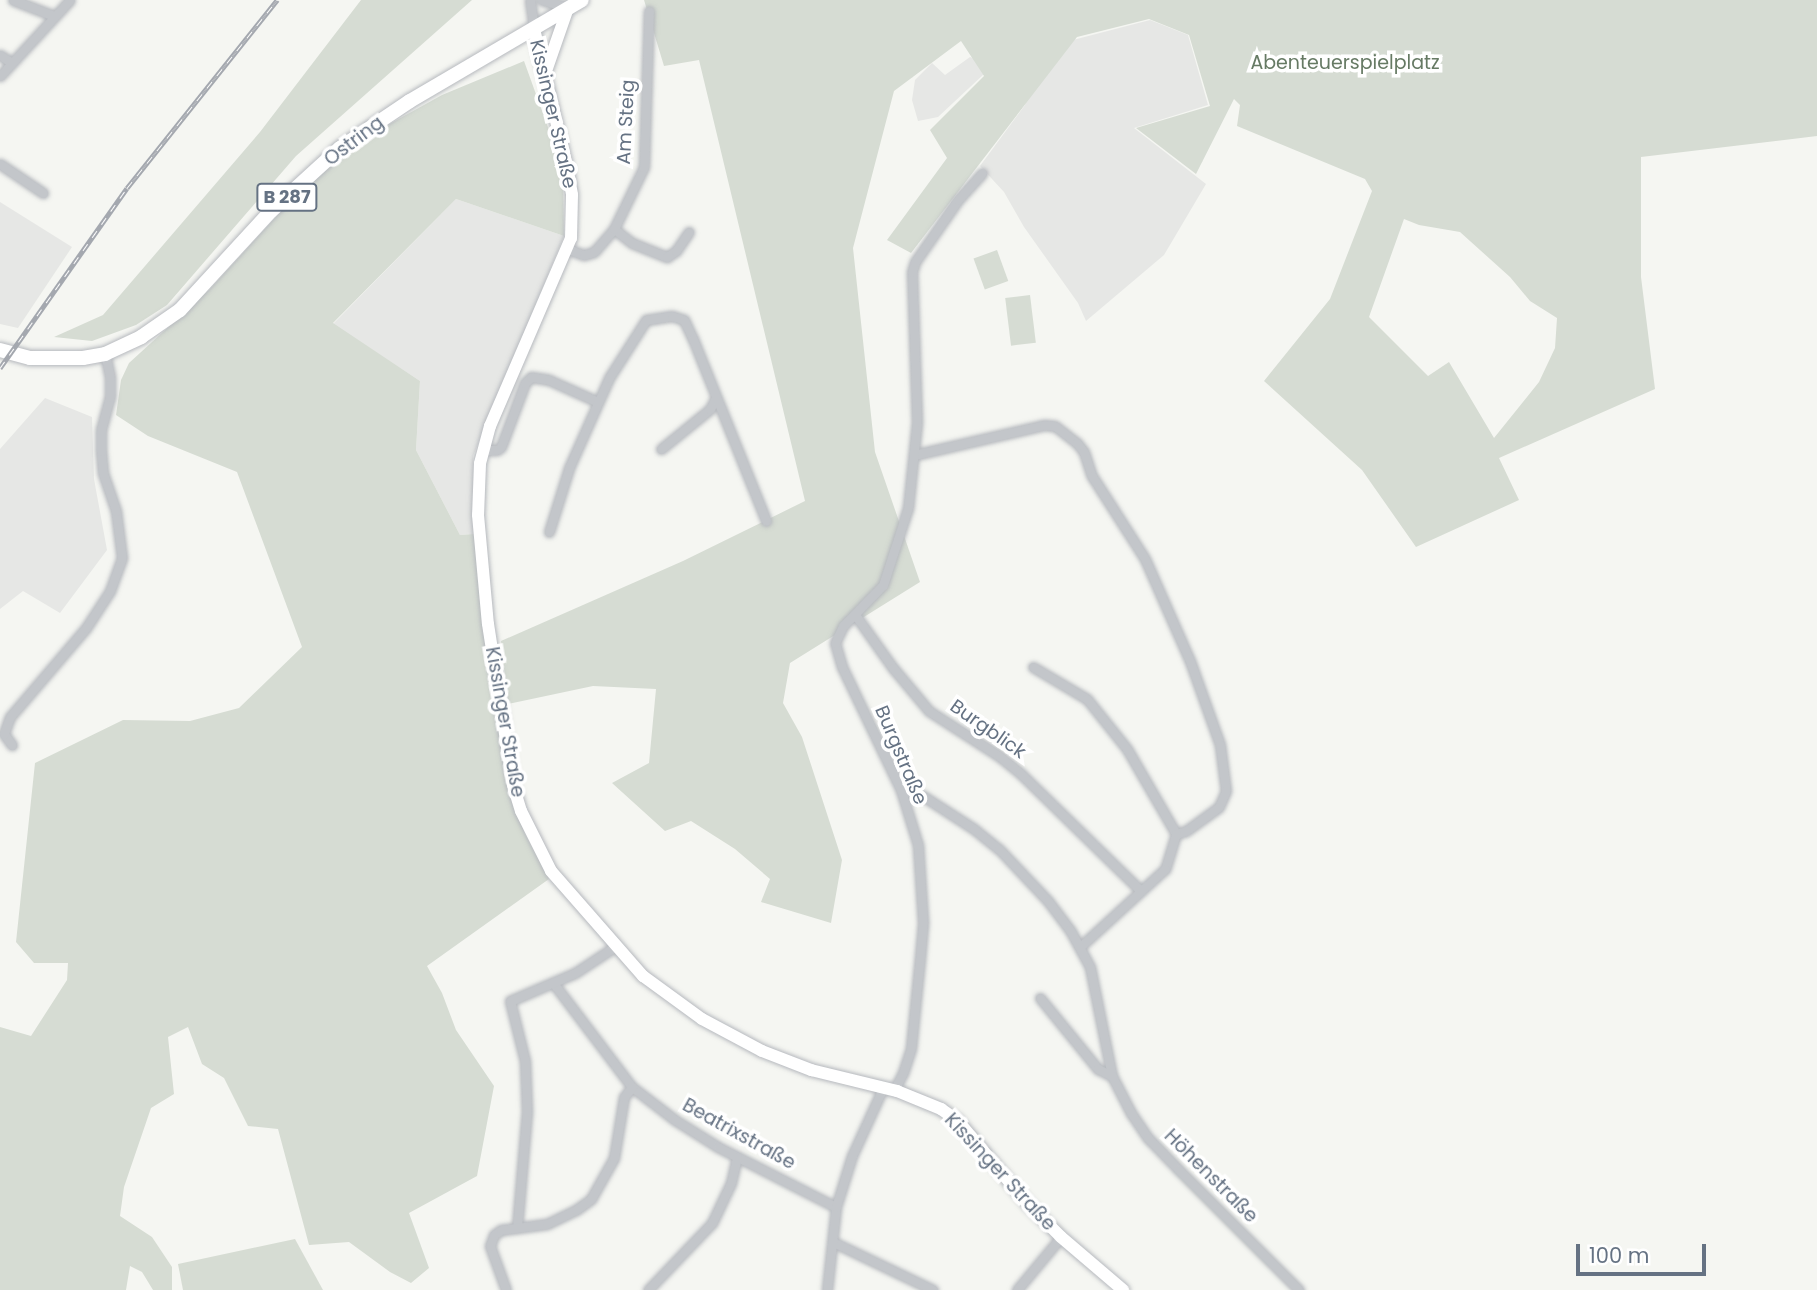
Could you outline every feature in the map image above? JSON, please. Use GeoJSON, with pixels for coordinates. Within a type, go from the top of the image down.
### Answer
{"type":"FeatureCollection","features":[{"type":"Feature","properties":{"kind":"main road","name":"Ostring"},"geometry":{"type":"LineString","coordinates":[[0,350],[47,359],[105,354],[141,337],[180,310],[271,211],[340,148],[410,101],[575,4]]}},
{"type":"Feature","properties":{"kind":"street"},"geometry":{"type":"LineString","coordinates":[[13,0],[54,16]]}},
{"type":"Feature","properties":{"kind":"street"},"geometry":{"type":"LineString","coordinates":[[0,76],[70,0]]}},
{"type":"Feature","properties":{"kind":"street"},"geometry":{"type":"LineString","coordinates":[[530,0],[534,29]]}},
{"type":"Feature","properties":{"kind":"street"},"geometry":{"type":"LineString","coordinates":[[542,0],[575,4],[545,75]]}},
{"type":"Feature","properties":{"kind":"street","name":"Am Steig"},"geometry":{"type":"LineString","coordinates":[[568,249],[584,255],[594,252],[614,229],[644,167],[649,11]]}},
{"type":"Feature","properties":{"kind":"street","name":"Kissinger Straße"},"geometry":{"type":"LineString","coordinates":[[534,29],[572,195],[568,249],[506,386],[483,450],[478,515],[488,624],[513,785],[521,811],[551,871],[643,976],[720,1029],[811,1070],[922,1099],[958,1121],[1029,1205],[1061,1237],[1124,1290]]}},
{"type":"Feature","properties":{"kind":"street"},"geometry":{"type":"LineString","coordinates":[[0,55],[12,63]]}},
{"type":"Feature","properties":{"kind":"street"},"geometry":{"type":"LineString","coordinates":[[0,164],[43,192]]}},
{"type":"Feature","properties":{"kind":"street","name":"Burgstraße"},"geometry":{"type":"LineString","coordinates":[[827,1290],[836,1207],[852,1156],[888,1089],[903,1073],[911,1048],[923,922],[918,845],[901,790],[836,653],[837,636],[883,585],[903,531],[914,455],[917,352],[912,272],[918,255],[982,173]]}},
{"type":"Feature","properties":{"kind":"street"},"geometry":{"type":"LineString","coordinates":[[614,229],[632,243],[667,257],[676,251],[689,232]]}},
{"type":"Feature","properties":{"kind":"street"},"geometry":{"type":"LineString","coordinates":[[549,532],[569,468],[596,401],[641,325],[646,320],[672,316],[684,320],[766,521]]}},
{"type":"Feature","properties":{"kind":"street"},"geometry":{"type":"LineString","coordinates":[[12,745],[4,734],[10,717],[86,628],[110,591],[122,558],[116,511],[103,473],[101,451],[101,429],[110,397],[110,377],[105,354]]}},
{"type":"Feature","properties":{"kind":"street"},"geometry":{"type":"LineString","coordinates":[[483,450],[497,450],[501,447],[525,383],[531,377],[550,380],[596,401]]}},
{"type":"Feature","properties":{"kind":"street"},"geometry":{"type":"LineString","coordinates":[[661,449],[709,408],[715,399]]}},
{"type":"Feature","properties":{"kind":"street"},"geometry":{"type":"LineString","coordinates":[[914,455],[976,443],[1045,425],[1055,426],[1084,452],[1092,476],[1145,559],[1190,662],[1220,746],[1226,791],[1219,807],[1186,831],[1176,834]]}},
{"type":"Feature","properties":{"kind":"street","name":"Burgblick"},"geometry":{"type":"LineString","coordinates":[[856,616],[893,668],[929,710],[999,755],[1141,891]]}},
{"type":"Feature","properties":{"kind":"street"},"geometry":{"type":"LineString","coordinates":[[1033,667],[1087,699],[1127,749],[1176,834],[1166,869],[1080,947]]}},
{"type":"Feature","properties":{"kind":"street","name":"Höhenstraße"},"geometry":{"type":"LineString","coordinates":[[901,790],[923,796],[999,849],[1048,901],[1080,947],[1094,984],[1112,1076],[1148,1138],[1299,1290]]}},
{"type":"Feature","properties":{"kind":"street"},"geometry":{"type":"LineString","coordinates":[[517,1228],[526,1087],[522,1042],[510,1001],[554,984],[616,946]]}},
{"type":"Feature","properties":{"kind":"street","name":"Beatrixstraße"},"geometry":{"type":"LineString","coordinates":[[554,984],[632,1087],[675,1120],[737,1157],[836,1207]]}},
{"type":"Feature","properties":{"kind":"street","name":"Höhenstraße"},"geometry":{"type":"LineString","coordinates":[[1040,998],[1098,1069],[1112,1076]]}},
{"type":"Feature","properties":{"kind":"street"},"geometry":{"type":"LineString","coordinates":[[506,1290],[490,1245],[494,1235],[517,1228],[547,1224],[576,1210],[591,1199],[614,1158],[624,1097],[632,1087]]}},
{"type":"Feature","properties":{"kind":"street"},"geometry":{"type":"LineString","coordinates":[[648,1290],[712,1223],[731,1183],[737,1157]]}},
{"type":"Feature","properties":{"kind":"street"},"geometry":{"type":"LineString","coordinates":[[1017,1290],[1061,1237]]}},
{"type":"Feature","properties":{"kind":"street"},"geometry":{"type":"LineString","coordinates":[[833,1241],[933,1290]]}},
{"type":"Feature","properties":{"kind":"shaded area"},"geometry":{"type":"Polygon","coordinates":[[[1150,20],[1188,35],[1208,105],[1134,128],[1206,184],[1164,255],[1086,321],[1078,303],[1024,227],[1004,192],[980,166],[1025,105],[1027,98],[984,74],[938,117],[918,121],[912,100],[915,80],[932,63],[945,75],[970,57],[984,63],[1150,20]]]}},
{"type":"Feature","properties":{"kind":"shaded area"},"geometry":{"type":"Polygon","coordinates":[[[456,199],[564,236],[473,456],[474,534],[460,535],[416,450],[420,381],[333,324],[456,199]]]}},
{"type":"Feature","properties":{"kind":"shaded area"},"geometry":{"type":"Polygon","coordinates":[[[0,202],[72,247],[18,328],[0,324],[0,202]]]}},
{"type":"Feature","properties":{"kind":"shaded area"},"geometry":{"type":"Polygon","coordinates":[[[45,398],[92,417],[94,479],[107,550],[60,613],[23,591],[0,609],[0,449],[45,398]]]}},
{"type":"Feature","properties":{"kind":"green space"},"geometry":{"type":"Polygon","coordinates":[[[361,0],[472,0],[296,156],[167,305],[136,325],[92,341],[54,337],[103,315],[260,132],[361,0]]]}},
{"type":"Feature","properties":{"kind":"green space","name":"Abenteuerspielplatz"},"geometry":{"type":"Polygon","coordinates":[[[644,0],[1817,0],[1817,136],[1641,157],[1641,277],[1655,389],[1499,458],[1519,500],[1416,547],[1362,470],[1264,381],[1330,299],[1372,191],[1365,179],[1237,126],[1240,105],[1234,99],[1196,174],[1136,128],[1210,106],[1189,35],[1149,19],[1077,37],[911,253],[887,240],[947,158],[930,130],[984,76],[961,41],[894,91],[853,248],[875,452],[920,582],[790,663],[783,703],[802,737],[842,860],[831,923],[761,902],[770,879],[735,849],[691,821],[665,831],[612,783],[649,763],[656,689],[593,686],[508,704],[501,641],[683,561],[805,501],[699,60],[664,66],[644,0]],[[1404,219],[1369,317],[1428,376],[1449,362],[1494,438],[1539,382],[1555,348],[1557,318],[1530,301],[1510,277],[1460,232],[1419,225],[1404,219]]]}},
{"type":"Feature","properties":{"kind":"green space"},"geometry":{"type":"Polygon","coordinates":[[[524,61],[563,169],[564,236],[456,199],[333,323],[420,381],[416,450],[460,535],[474,534],[507,785],[525,834],[549,879],[427,966],[442,993],[456,1030],[494,1086],[477,1176],[409,1213],[429,1268],[411,1283],[390,1272],[349,1242],[309,1245],[278,1129],[248,1126],[224,1078],[202,1064],[188,1027],[168,1037],[174,1094],[151,1108],[124,1187],[120,1216],[152,1237],[172,1267],[172,1290],[153,1290],[142,1272],[130,1266],[126,1290],[0,1290],[0,1027],[31,1036],[67,980],[68,963],[34,963],[16,942],[35,763],[123,720],[190,721],[239,708],[302,647],[237,472],[148,436],[116,415],[121,380],[129,363],[209,290],[284,208],[335,162],[377,131],[442,95],[524,61]]]}},
{"type":"Feature","properties":{"kind":"green space"},"geometry":{"type":"Polygon","coordinates":[[[997,250],[1008,281],[985,290],[974,259],[997,250]]]}},
{"type":"Feature","properties":{"kind":"green space"},"geometry":{"type":"Polygon","coordinates":[[[1030,295],[1036,343],[1011,346],[1005,298],[1030,295]]]}},
{"type":"Feature","properties":{"kind":"green space"},"geometry":{"type":"Polygon","coordinates":[[[295,1239],[323,1290],[183,1290],[178,1264],[295,1239]]]}},
{"type":"Feature","properties":{"kind":"railway"},"geometry":{"type":"LineString","coordinates":[[0,368],[127,188],[277,0]]}}]}
